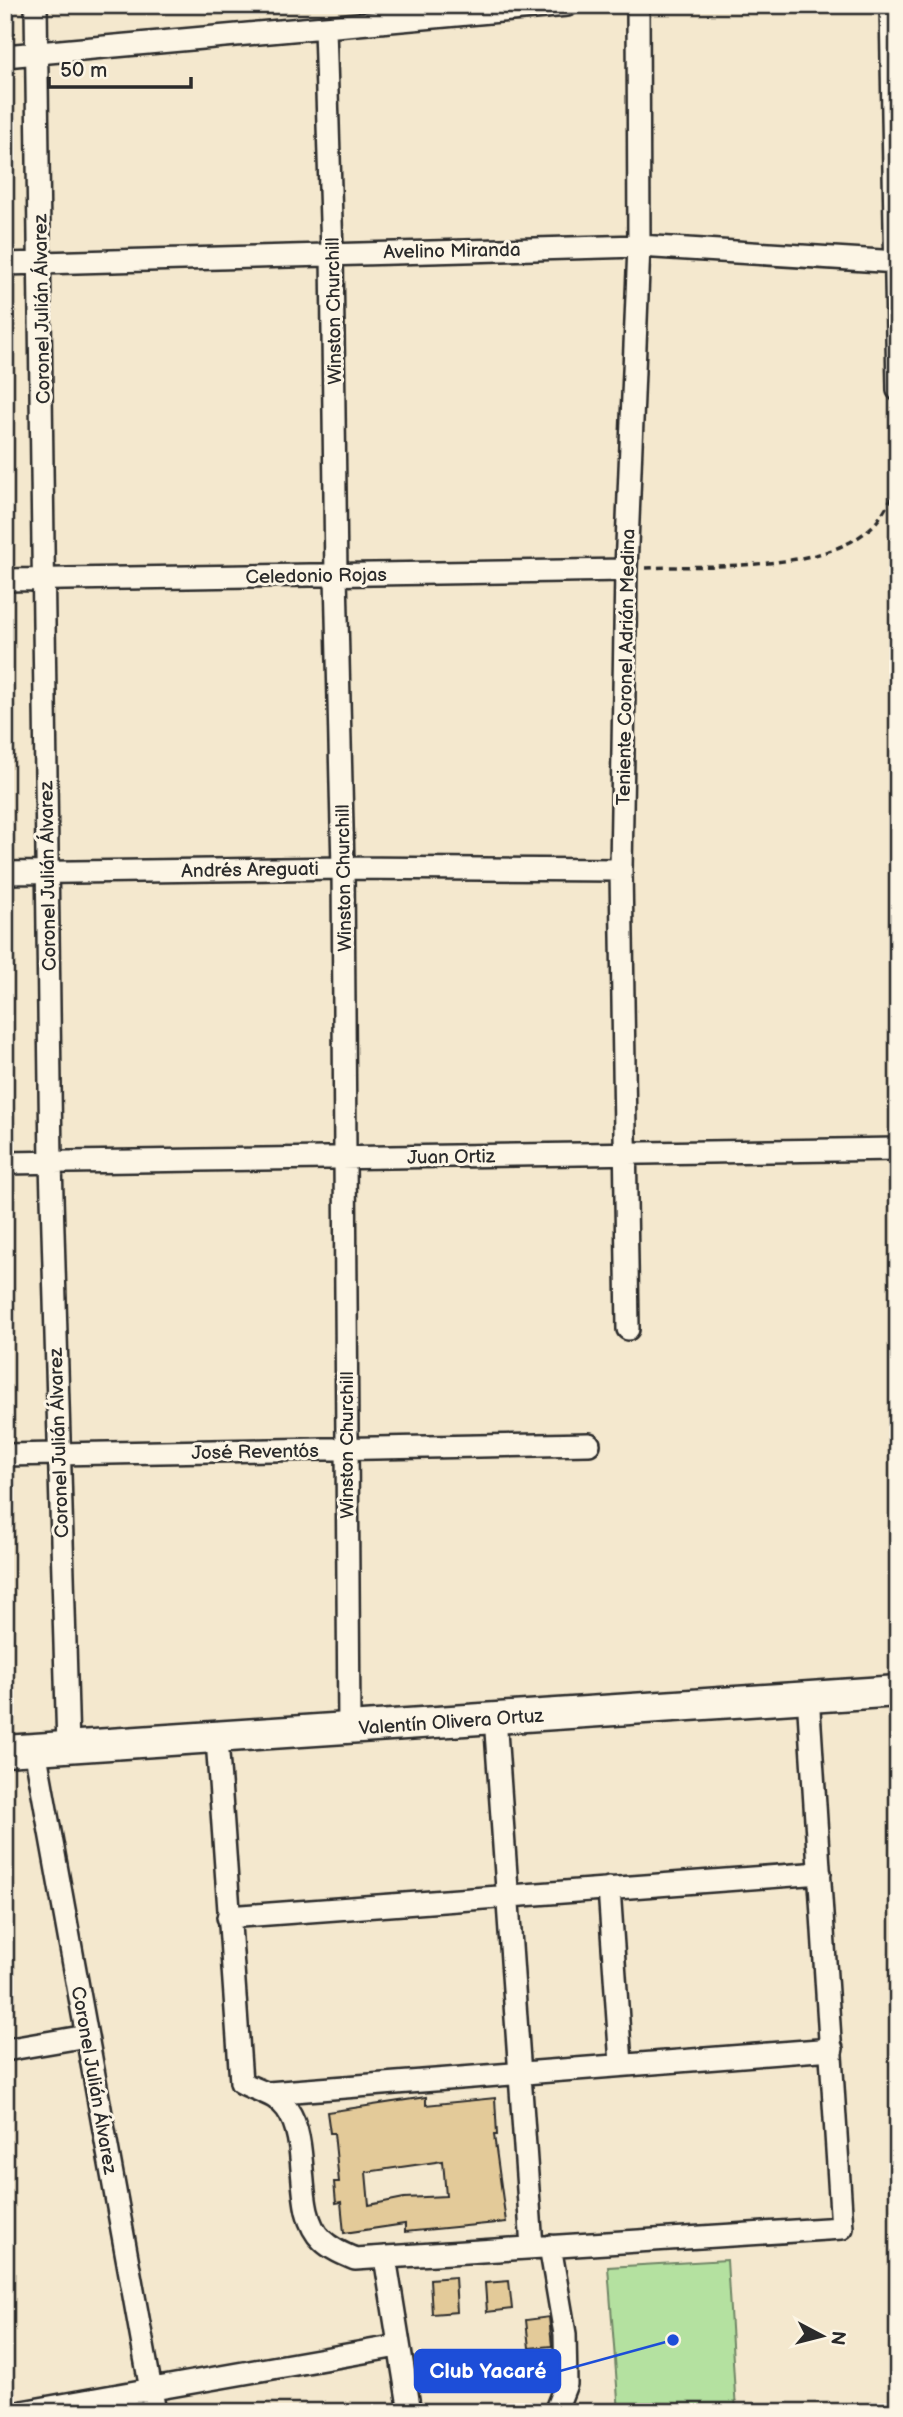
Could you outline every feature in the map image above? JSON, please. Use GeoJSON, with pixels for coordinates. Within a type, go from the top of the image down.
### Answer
{"type":"FeatureCollection","features":[{"type":"Feature","properties":{"kind":"street","name":"Coronel Julián Álvarez"},"geometry":{"type":"LineString","coordinates":[[36,5],[42,263],[51,1163],[57,1454],[68,1747]]}},
{"type":"Feature","properties":{"kind":"street"},"geometry":{"type":"LineString","coordinates":[[5,56],[567,5]]}},
{"type":"Feature","properties":{"kind":"street","name":"Teniente Coronel Adrián Medina"},"geometry":{"type":"LineString","coordinates":[[628,1329],[623,1152],[621,870],[626,570],[639,246],[638,5]]}},
{"type":"Feature","properties":{"kind":"street"},"geometry":{"type":"LineString","coordinates":[[891,5],[898,262],[898,390]]}},
{"type":"Feature","properties":{"kind":"street","name":"Winston Churchill"},"geometry":{"type":"LineString","coordinates":[[325,28],[332,253],[335,575],[343,868],[349,1728]]}},
{"type":"Feature","properties":{"kind":"street","name":"Avelino Miranda"},"geometry":{"type":"LineString","coordinates":[[5,264],[639,246],[898,262]]}},
{"type":"Feature","properties":{"kind":"street","name":"Celedonio Rojas"},"geometry":{"type":"LineString","coordinates":[[5,580],[626,570]]}},
{"type":"Feature","properties":{"kind":"street","name":"Andrés Areguati"},"geometry":{"type":"LineString","coordinates":[[5,873],[343,868],[621,870]]}},
{"type":"Feature","properties":{"kind":"street","name":"Juan Ortiz"},"geometry":{"type":"LineString","coordinates":[[5,1163],[898,1149]]}},
{"type":"Feature","properties":{"kind":"street","name":"José Reventós"},"geometry":{"type":"LineString","coordinates":[[5,1455],[589,1444]]}},
{"type":"Feature","properties":{"kind":"street","name":"Valentín Olivera Ortuz"},"geometry":{"type":"LineString","coordinates":[[5,1751],[217,1739],[495,1717],[898,1691]]}},
{"type":"Feature","properties":{"kind":"street"},"geometry":{"type":"LineString","coordinates":[[217,1739],[241,2082],[268,2093],[286,2108],[298,2129],[309,2215],[319,2238],[355,2259],[842,2228],[808,1695]]}},
{"type":"Feature","properties":{"kind":"street"},"geometry":{"type":"LineString","coordinates":[[495,1717],[520,2071],[541,2246],[565,2334],[566,2384],[555,2412]]}},
{"type":"Feature","properties":{"kind":"street","name":"Coronel Julián Álvarez"},"geometry":{"type":"LineString","coordinates":[[35,1749],[155,2412]]}},
{"type":"Feature","properties":{"kind":"street"},"geometry":{"type":"LineString","coordinates":[[228,1917],[820,1873]]}},
{"type":"Feature","properties":{"kind":"street"},"geometry":{"type":"LineString","coordinates":[[610,1888],[621,2064]]}},
{"type":"Feature","properties":{"kind":"street"},"geometry":{"type":"LineString","coordinates":[[5,2050],[87,2036]]}},
{"type":"Feature","properties":{"kind":"street"},"geometry":{"type":"LineString","coordinates":[[268,2093],[520,2071],[832,2049]]}},
{"type":"Feature","properties":{"kind":"street"},"geometry":{"type":"LineString","coordinates":[[385,2257],[410,2412]]}},
{"type":"Feature","properties":{"kind":"street"},"geometry":{"type":"LineString","coordinates":[[22,2412],[398,2346]]}},
{"type":"Feature","properties":{"kind":"path"},"geometry":{"type":"LineString","coordinates":[[626,570],[785,562],[836,551],[877,522],[898,488]]}},
{"type":"Feature","properties":{"kind":"green space"},"geometry":{"type":"Polygon","coordinates":[[[727,2260],[736,2412],[619,2412],[608,2267],[727,2260]]]}},
{"type":"Feature","properties":{"kind":"building"},"geometry":{"type":"Polygon","coordinates":[[[426,2097],[426,2105],[495,2098],[497,2135],[494,2135],[506,2222],[405,2232],[405,2224],[344,2233],[341,2202],[336,2203],[334,2182],[339,2182],[334,2133],[330,2133],[327,2112],[426,2097]],[[443,2161],[366,2172],[369,2205],[404,2198],[446,2196],[443,2161]]]}},
{"type":"Feature","properties":{"kind":"building"},"geometry":{"type":"Polygon","coordinates":[[[455,2277],[457,2312],[432,2314],[430,2279],[455,2277]]]}},
{"type":"Feature","properties":{"kind":"building"},"geometry":{"type":"Polygon","coordinates":[[[509,2281],[512,2309],[487,2312],[485,2283],[509,2281]]]}},
{"type":"Feature","properties":{"kind":"building"},"geometry":{"type":"Polygon","coordinates":[[[549,2317],[552,2346],[529,2348],[526,2320],[549,2317]]]}},
{"type":"Feature","properties":{"kind":"place","name":"Club Yacaré"},"geometry":{"type":"Point","coordinates":[673,2340]}}]}
